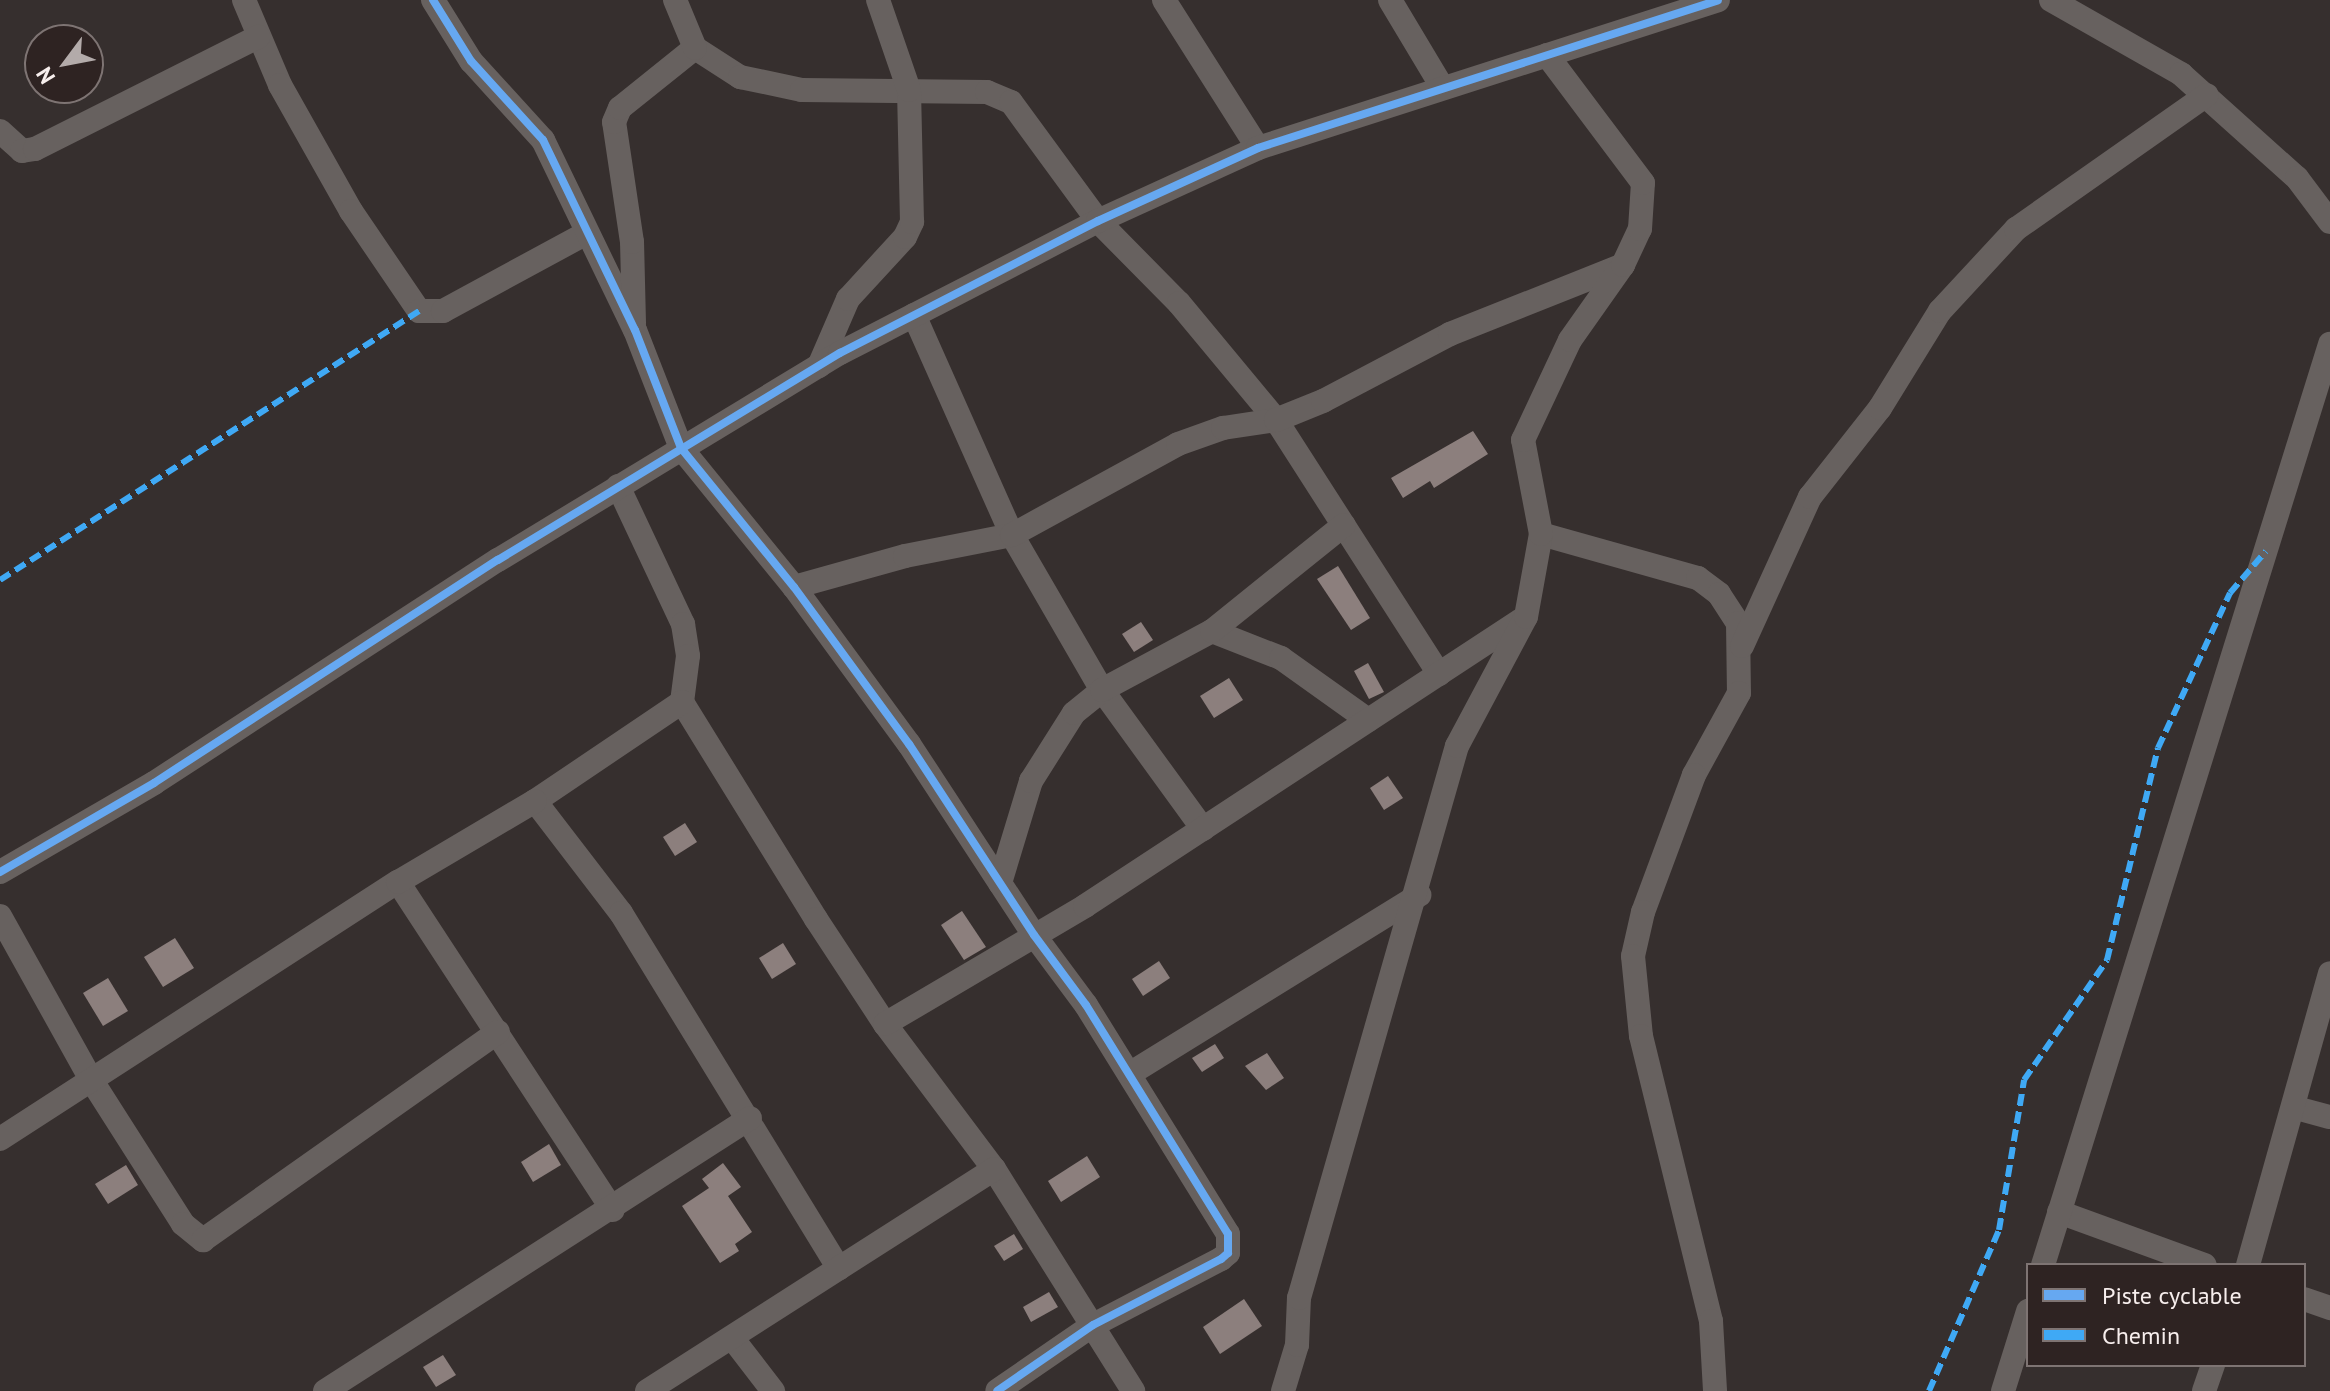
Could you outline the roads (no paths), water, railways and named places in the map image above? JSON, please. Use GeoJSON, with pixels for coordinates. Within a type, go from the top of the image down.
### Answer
{"type":"FeatureCollection","features":[{"type":"Feature","properties":{"kind":"street"},"geometry":{"type":"LineString","coordinates":[[244,0],[258,37],[351,211],[419,311],[443,311],[585,234]]}},
{"type":"Feature","properties":{"kind":"street"},"geometry":{"type":"LineString","coordinates":[[433,0],[471,61],[543,140],[585,234],[635,330],[681,448],[794,587],[909,744],[1034,935],[1131,1073],[1222,1222],[1229,1245],[1221,1259],[1093,1325],[997,1391]]}},
{"type":"Feature","properties":{"kind":"street"},"geometry":{"type":"LineString","coordinates":[[675,0],[695,48],[740,77],[802,90],[987,92],[1011,102],[1098,221],[1179,303],[1276,420],[1439,674]]}},
{"type":"Feature","properties":{"kind":"street"},"geometry":{"type":"LineString","coordinates":[[819,366],[848,299],[905,237],[912,222],[909,90],[878,0]]}},
{"type":"Feature","properties":{"kind":"street"},"geometry":{"type":"LineString","coordinates":[[1164,0],[1258,148]]}},
{"type":"Feature","properties":{"kind":"street"},"geometry":{"type":"LineString","coordinates":[[1390,0],[1442,87]]}},
{"type":"Feature","properties":{"kind":"street"},"geometry":{"type":"LineString","coordinates":[[0,872],[154,783],[618,486],[819,366],[1098,221],[1258,148],[1718,0]]}},
{"type":"Feature","properties":{"kind":"street"},"geometry":{"type":"LineString","coordinates":[[2051,0],[2142,49],[2207,95],[2297,178],[2330,222]]}},
{"type":"Feature","properties":{"kind":"street"},"geometry":{"type":"LineString","coordinates":[[0,131],[22,151],[35,149],[258,37]]}},
{"type":"Feature","properties":{"kind":"street"},"geometry":{"type":"LineString","coordinates":[[635,330],[632,242],[614,122],[620,108],[695,48]]}},
{"type":"Feature","properties":{"kind":"street"},"geometry":{"type":"LineString","coordinates":[[1283,1391],[1297,1345],[1299,1298],[1419,895],[1457,746],[1526,617],[1541,534],[1523,440],[1570,340],[1623,265],[1640,229],[1643,183],[1547,55]]}},
{"type":"Feature","properties":{"kind":"street"},"geometry":{"type":"LineString","coordinates":[[1742,646],[1810,497],[1880,408],[1940,311],[2016,229],[2207,95]]}},
{"type":"Feature","properties":{"kind":"street"},"geometry":{"type":"LineString","coordinates":[[794,587],[905,556],[1012,535],[1178,444],[1223,428],[1276,420],[1450,334],[1623,265]]}},
{"type":"Feature","properties":{"kind":"street"},"geometry":{"type":"LineString","coordinates":[[914,315],[1012,535],[1102,690],[1203,829]]}},
{"type":"Feature","properties":{"kind":"street"},"geometry":{"type":"LineString","coordinates":[[2044,1263],[2330,344]]}},
{"type":"Feature","properties":{"kind":"street"},"geometry":{"type":"LineString","coordinates":[[618,486],[683,624],[688,656],[682,702],[885,1024],[994,1169],[1133,1391]]}},
{"type":"Feature","properties":{"kind":"street"},"geometry":{"type":"LineString","coordinates":[[1000,883],[1031,781],[1074,713],[1102,690],[1212,631],[1344,525]]}},
{"type":"Feature","properties":{"kind":"street"},"geometry":{"type":"LineString","coordinates":[[1541,534],[1698,578],[1719,594],[1738,623],[1742,646],[1739,693],[1694,775],[1643,912],[1633,956],[1641,1036],[1711,1321],[1715,1391]]}},
{"type":"Feature","properties":{"kind":"street"},"geometry":{"type":"LineString","coordinates":[[885,1024],[1203,829],[1526,617]]}},
{"type":"Feature","properties":{"kind":"street"},"geometry":{"type":"LineString","coordinates":[[1212,631],[1281,658],[1368,720]]}},
{"type":"Feature","properties":{"kind":"street"},"geometry":{"type":"LineString","coordinates":[[0,1139],[398,882],[535,801],[682,702]]}},
{"type":"Feature","properties":{"kind":"street"},"geometry":{"type":"LineString","coordinates":[[535,801],[621,913],[750,1118],[839,1269]]}},
{"type":"Feature","properties":{"kind":"street"},"geometry":{"type":"LineString","coordinates":[[398,882],[613,1210]]}},
{"type":"Feature","properties":{"kind":"street"},"geometry":{"type":"LineString","coordinates":[[1131,1073],[1419,895]]}},
{"type":"Feature","properties":{"kind":"street"},"geometry":{"type":"LineString","coordinates":[[0,916],[92,1081],[183,1224],[203,1240],[498,1032]]}},
{"type":"Feature","properties":{"kind":"street"},"geometry":{"type":"LineString","coordinates":[[2249,1263],[2296,1108],[2330,973]]}},
{"type":"Feature","properties":{"kind":"street"},"geometry":{"type":"LineString","coordinates":[[2296,1108],[2330,1117]]}},
{"type":"Feature","properties":{"kind":"street"},"geometry":{"type":"LineString","coordinates":[[325,1391],[613,1210],[750,1118]]}},
{"type":"Feature","properties":{"kind":"street"},"geometry":{"type":"LineString","coordinates":[[647,1391],[733,1339],[994,1169]]}},
{"type":"Feature","properties":{"kind":"street"},"geometry":{"type":"LineString","coordinates":[[2059,1212],[2199,1263]]}},
{"type":"Feature","properties":{"kind":"street"},"geometry":{"type":"LineString","coordinates":[[2306,1300],[2330,1308]]}},
{"type":"Feature","properties":{"kind":"street"},"geometry":{"type":"LineString","coordinates":[[2003,1391],[2026,1317]]}},
{"type":"Feature","properties":{"kind":"street"},"geometry":{"type":"LineString","coordinates":[[733,1339],[773,1391]]}},
{"type":"Feature","properties":{"kind":"street"},"geometry":{"type":"LineString","coordinates":[[2204,1391],[2212,1367]]}}]}
